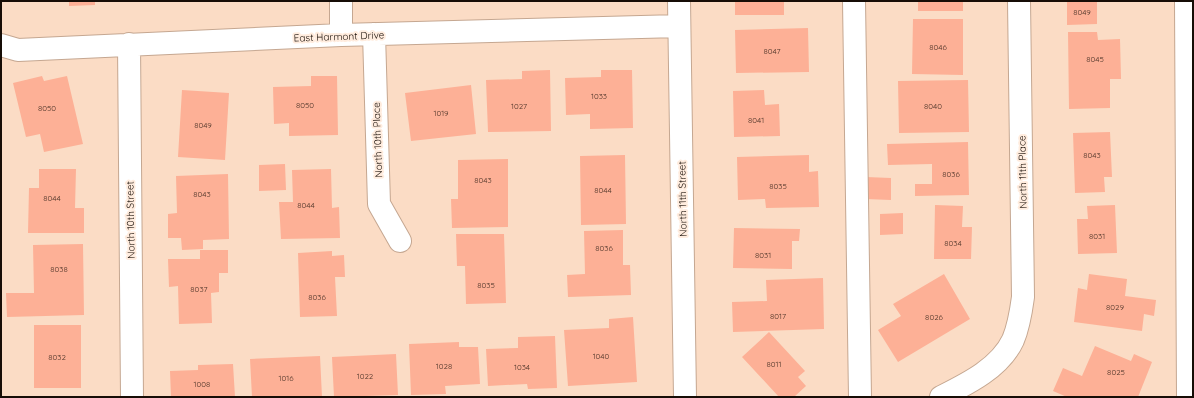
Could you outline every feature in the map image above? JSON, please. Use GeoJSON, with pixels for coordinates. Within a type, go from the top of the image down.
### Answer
{"type":"FeatureCollection","features":[{"type":"Feature","properties":{"kind":"street"},"geometry":{"type":"LineString","coordinates":[[341,1],[341,35]]}},
{"type":"Feature","properties":{"kind":"street","name":"North 11th Street"},"geometry":{"type":"LineString","coordinates":[[679,1],[685,397]]}},
{"type":"Feature","properties":{"kind":"street"},"geometry":{"type":"LineString","coordinates":[[854,1],[860,397]]}},
{"type":"Feature","properties":{"kind":"street","name":"North 11th Place"},"geometry":{"type":"LineString","coordinates":[[941,397],[971,382],[1002,358],[1013,341],[1024,298],[1019,1]]}},
{"type":"Feature","properties":{"kind":"street"},"geometry":{"type":"LineString","coordinates":[[1186,1],[1188,397]]}},
{"type":"Feature","properties":{"kind":"street","name":"East Harmont Drive"},"geometry":{"type":"LineString","coordinates":[[1,45],[18,50],[341,35],[679,26]]}},
{"type":"Feature","properties":{"kind":"street","name":"North 10th Place"},"geometry":{"type":"LineString","coordinates":[[374,34],[379,204],[400,241]]}},
{"type":"Feature","properties":{"kind":"street","name":"North 10th Street"},"geometry":{"type":"LineString","coordinates":[[129,44],[132,397]]}},
{"type":"Feature","properties":{"kind":"building"},"geometry":{"type":"Polygon","coordinates":[[[69,1],[95,1],[95,5],[69,6],[69,1]]]}},
{"type":"Feature","properties":{"kind":"building"},"geometry":{"type":"Polygon","coordinates":[[[735,1],[784,1],[784,15],[735,15],[735,1]]]}},
{"type":"Feature","properties":{"kind":"building"},"geometry":{"type":"Polygon","coordinates":[[[918,1],[963,1],[963,11],[918,11],[918,1]]]}},
{"type":"Feature","properties":{"kind":"building"},"geometry":{"type":"Polygon","coordinates":[[[1067,1],[1097,1],[1097,24],[1067,25],[1067,1]]]}},
{"type":"Feature","properties":{"kind":"building"},"geometry":{"type":"Polygon","coordinates":[[[913,19],[963,19],[963,75],[912,74],[913,19]]]}},
{"type":"Feature","properties":{"kind":"building"},"geometry":{"type":"Polygon","coordinates":[[[808,28],[809,72],[736,73],[735,30],[808,28]]]}},
{"type":"Feature","properties":{"kind":"building"},"geometry":{"type":"Polygon","coordinates":[[[1068,32],[1097,32],[1098,40],[1120,39],[1121,79],[1110,79],[1110,108],[1069,109],[1068,32]]]}},
{"type":"Feature","properties":{"kind":"building"},"geometry":{"type":"Polygon","coordinates":[[[550,70],[551,131],[488,132],[486,80],[522,79],[522,71],[550,70]]]}},
{"type":"Feature","properties":{"kind":"building"},"geometry":{"type":"Polygon","coordinates":[[[601,70],[632,70],[633,128],[590,129],[590,114],[566,115],[565,78],[601,77],[601,70]]]}},
{"type":"Feature","properties":{"kind":"building"},"geometry":{"type":"Polygon","coordinates":[[[42,76],[44,81],[67,76],[83,144],[44,152],[40,134],[26,137],[13,83],[42,76]]]}},
{"type":"Feature","properties":{"kind":"building"},"geometry":{"type":"Polygon","coordinates":[[[311,76],[337,76],[338,135],[289,136],[289,123],[274,124],[273,87],[311,86],[311,76]]]}},
{"type":"Feature","properties":{"kind":"building"},"geometry":{"type":"Polygon","coordinates":[[[968,80],[969,132],[899,133],[898,81],[968,80]]]}},
{"type":"Feature","properties":{"kind":"building"},"geometry":{"type":"Polygon","coordinates":[[[471,85],[476,134],[411,141],[405,93],[471,85]]]}},
{"type":"Feature","properties":{"kind":"building"},"geometry":{"type":"Polygon","coordinates":[[[182,90],[229,93],[225,160],[178,157],[182,90]]]}},
{"type":"Feature","properties":{"kind":"building"},"geometry":{"type":"Polygon","coordinates":[[[764,90],[765,105],[779,104],[780,136],[734,137],[733,91],[764,90]]]}},
{"type":"Feature","properties":{"kind":"building"},"geometry":{"type":"Polygon","coordinates":[[[1110,132],[1112,177],[1104,177],[1105,192],[1075,193],[1073,133],[1110,132]]]}},
{"type":"Feature","properties":{"kind":"building"},"geometry":{"type":"Polygon","coordinates":[[[968,142],[969,195],[915,196],[915,184],[932,184],[932,164],[888,165],[887,144],[968,142]]]}},
{"type":"Feature","properties":{"kind":"building"},"geometry":{"type":"Polygon","coordinates":[[[625,155],[626,224],[581,225],[580,156],[625,155]]]}},
{"type":"Feature","properties":{"kind":"building"},"geometry":{"type":"Polygon","coordinates":[[[809,155],[809,172],[818,171],[819,207],[766,208],[765,199],[738,200],[737,157],[809,155]]]}},
{"type":"Feature","properties":{"kind":"building"},"geometry":{"type":"Polygon","coordinates":[[[508,159],[508,227],[452,228],[451,199],[458,199],[458,160],[508,159]]]}},
{"type":"Feature","properties":{"kind":"building"},"geometry":{"type":"Polygon","coordinates":[[[285,164],[286,190],[259,191],[259,165],[285,164]]]}},
{"type":"Feature","properties":{"kind":"building"},"geometry":{"type":"Polygon","coordinates":[[[39,169],[76,169],[75,208],[84,208],[84,233],[28,233],[29,188],[39,188],[39,169]]]}},
{"type":"Feature","properties":{"kind":"building"},"geometry":{"type":"Polygon","coordinates":[[[331,169],[332,208],[339,207],[340,238],[281,239],[279,202],[293,202],[292,170],[331,169]]]}},
{"type":"Feature","properties":{"kind":"building"},"geometry":{"type":"Polygon","coordinates":[[[228,174],[229,239],[203,240],[203,249],[182,250],[181,238],[168,238],[168,214],[177,213],[176,176],[228,174]]]}},
{"type":"Feature","properties":{"kind":"building"},"geometry":{"type":"Polygon","coordinates":[[[866,177],[891,178],[891,200],[865,199],[866,177]]]}},
{"type":"Feature","properties":{"kind":"building"},"geometry":{"type":"Polygon","coordinates":[[[935,205],[963,206],[962,227],[972,227],[971,259],[934,259],[935,205]]]}},
{"type":"Feature","properties":{"kind":"building"},"geometry":{"type":"Polygon","coordinates":[[[1115,205],[1117,253],[1078,254],[1077,219],[1088,219],[1087,206],[1115,205]]]}},
{"type":"Feature","properties":{"kind":"building"},"geometry":{"type":"Polygon","coordinates":[[[903,213],[903,234],[880,235],[880,214],[903,213]]]}},
{"type":"Feature","properties":{"kind":"building"},"geometry":{"type":"Polygon","coordinates":[[[734,228],[800,229],[799,241],[792,241],[792,269],[733,268],[734,228]]]}},
{"type":"Feature","properties":{"kind":"building"},"geometry":{"type":"Polygon","coordinates":[[[623,230],[623,265],[630,265],[631,295],[568,297],[567,275],[585,274],[584,231],[623,230]]]}},
{"type":"Feature","properties":{"kind":"building"},"geometry":{"type":"Polygon","coordinates":[[[456,234],[504,234],[506,303],[466,304],[465,266],[457,266],[456,234]]]}},
{"type":"Feature","properties":{"kind":"building"},"geometry":{"type":"Polygon","coordinates":[[[83,244],[84,315],[7,317],[6,293],[34,293],[33,245],[83,244]]]}},
{"type":"Feature","properties":{"kind":"building"},"geometry":{"type":"Polygon","coordinates":[[[200,250],[228,250],[228,273],[219,273],[219,292],[211,293],[212,323],[179,324],[178,286],[169,287],[168,259],[200,259],[200,250]]]}},
{"type":"Feature","properties":{"kind":"building"},"geometry":{"type":"Polygon","coordinates":[[[332,251],[332,256],[344,255],[345,277],[335,277],[337,316],[300,317],[298,253],[332,251]]]}},
{"type":"Feature","properties":{"kind":"building"},"geometry":{"type":"Polygon","coordinates":[[[944,274],[970,319],[898,362],[878,330],[901,316],[893,304],[944,274]]]}},
{"type":"Feature","properties":{"kind":"building"},"geometry":{"type":"Polygon","coordinates":[[[1089,274],[1127,279],[1125,296],[1156,300],[1154,316],[1144,314],[1142,331],[1074,322],[1078,288],[1087,290],[1089,274]]]}},
{"type":"Feature","properties":{"kind":"building"},"geometry":{"type":"Polygon","coordinates":[[[823,278],[824,329],[733,332],[732,302],[767,301],[766,280],[823,278]]]}},
{"type":"Feature","properties":{"kind":"building"},"geometry":{"type":"Polygon","coordinates":[[[633,317],[637,382],[568,386],[564,330],[609,328],[609,319],[633,317]]]}},
{"type":"Feature","properties":{"kind":"building"},"geometry":{"type":"Polygon","coordinates":[[[34,325],[81,325],[81,388],[34,388],[34,325]]]}},
{"type":"Feature","properties":{"kind":"building"},"geometry":{"type":"Polygon","coordinates":[[[769,332],[805,371],[798,377],[806,386],[794,397],[779,397],[742,357],[769,332]]]}},
{"type":"Feature","properties":{"kind":"building"},"geometry":{"type":"Polygon","coordinates":[[[555,336],[557,388],[528,389],[527,384],[488,386],[486,349],[518,348],[518,337],[555,336]]]}},
{"type":"Feature","properties":{"kind":"building"},"geometry":{"type":"Polygon","coordinates":[[[459,342],[459,347],[478,347],[480,384],[445,386],[446,394],[411,395],[409,344],[459,342]]]}},
{"type":"Feature","properties":{"kind":"building"},"geometry":{"type":"Polygon","coordinates":[[[1095,346],[1131,361],[1134,354],[1152,362],[1138,397],[1067,397],[1053,391],[1063,368],[1082,376],[1095,346]]]}},
{"type":"Feature","properties":{"kind":"building"},"geometry":{"type":"Polygon","coordinates":[[[396,354],[398,395],[334,397],[332,357],[396,354]]]}},
{"type":"Feature","properties":{"kind":"building"},"geometry":{"type":"Polygon","coordinates":[[[320,356],[322,397],[252,397],[250,359],[320,356]]]}},
{"type":"Feature","properties":{"kind":"building"},"geometry":{"type":"Polygon","coordinates":[[[233,364],[235,397],[171,397],[170,371],[198,370],[198,365],[233,364]]]}}]}
